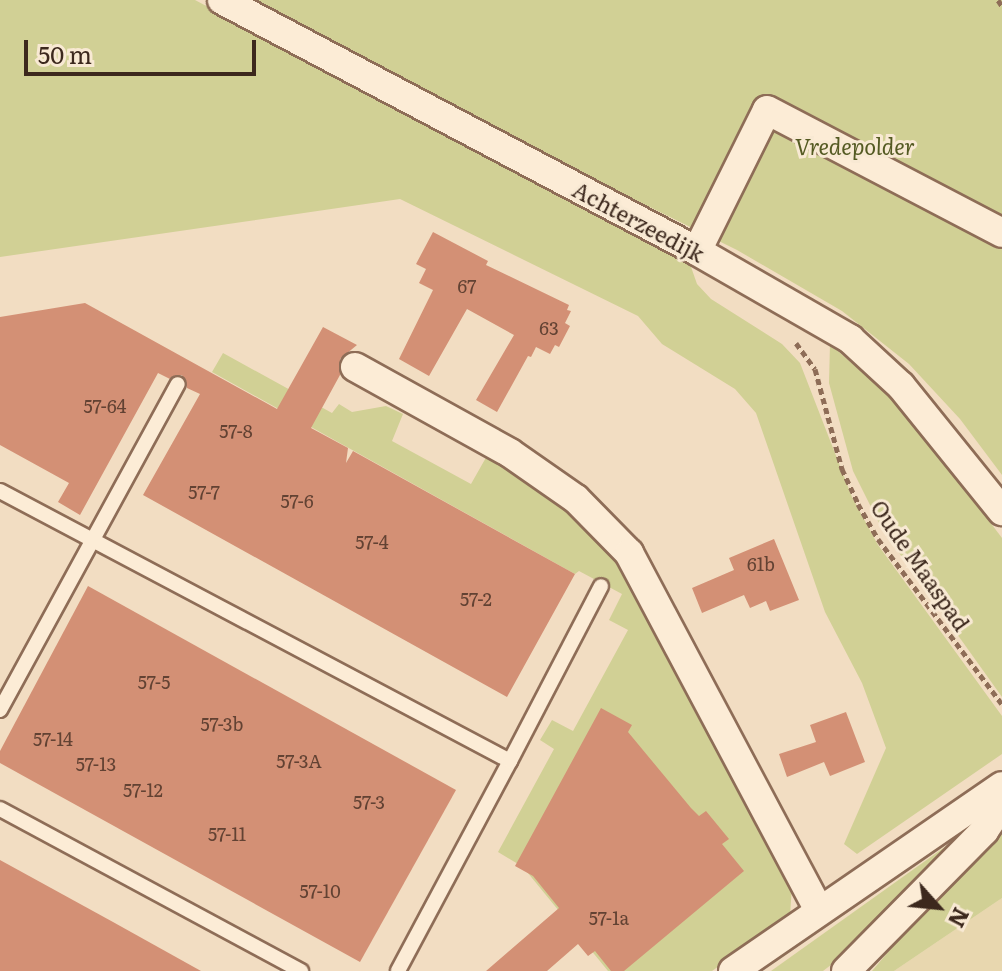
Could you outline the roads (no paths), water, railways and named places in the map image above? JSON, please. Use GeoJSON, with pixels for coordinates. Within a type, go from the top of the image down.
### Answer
{"type":"FeatureCollection","features":[{"type":"Feature","properties":{"kind":"street","name":"Achterzeedijk"},"geometry":{"type":"LineString","coordinates":[[222,0],[697,251],[850,339],[901,386],[1002,511]]}},
{"type":"Feature","properties":{"kind":"street"},"geometry":{"type":"LineString","coordinates":[[697,251],[767,110],[1002,233]]}},
{"type":"Feature","properties":{"kind":"street"},"geometry":{"type":"LineString","coordinates":[[355,367],[510,453],[576,499],[629,553],[819,910]]}},
{"type":"Feature","properties":{"kind":"street"},"geometry":{"type":"LineString","coordinates":[[733,971],[1002,786]]}},
{"type":"Feature","properties":{"kind":"street"},"geometry":{"type":"LineString","coordinates":[[846,971],[984,831],[1002,804]]}},
{"type":"Feature","properties":{"kind":"lane"},"geometry":{"type":"LineString","coordinates":[[0,710],[178,384]]}},
{"type":"Feature","properties":{"kind":"lane"},"geometry":{"type":"LineString","coordinates":[[0,491],[510,761]]}},
{"type":"Feature","properties":{"kind":"lane"},"geometry":{"type":"LineString","coordinates":[[398,971],[601,586]]}},
{"type":"Feature","properties":{"kind":"lane"},"geometry":{"type":"LineString","coordinates":[[0,809],[301,971]]}},
{"type":"Feature","properties":{"kind":"park label","name":"Vredepolder"},"geometry":{"type":"Point","coordinates":[855,146]}}]}
